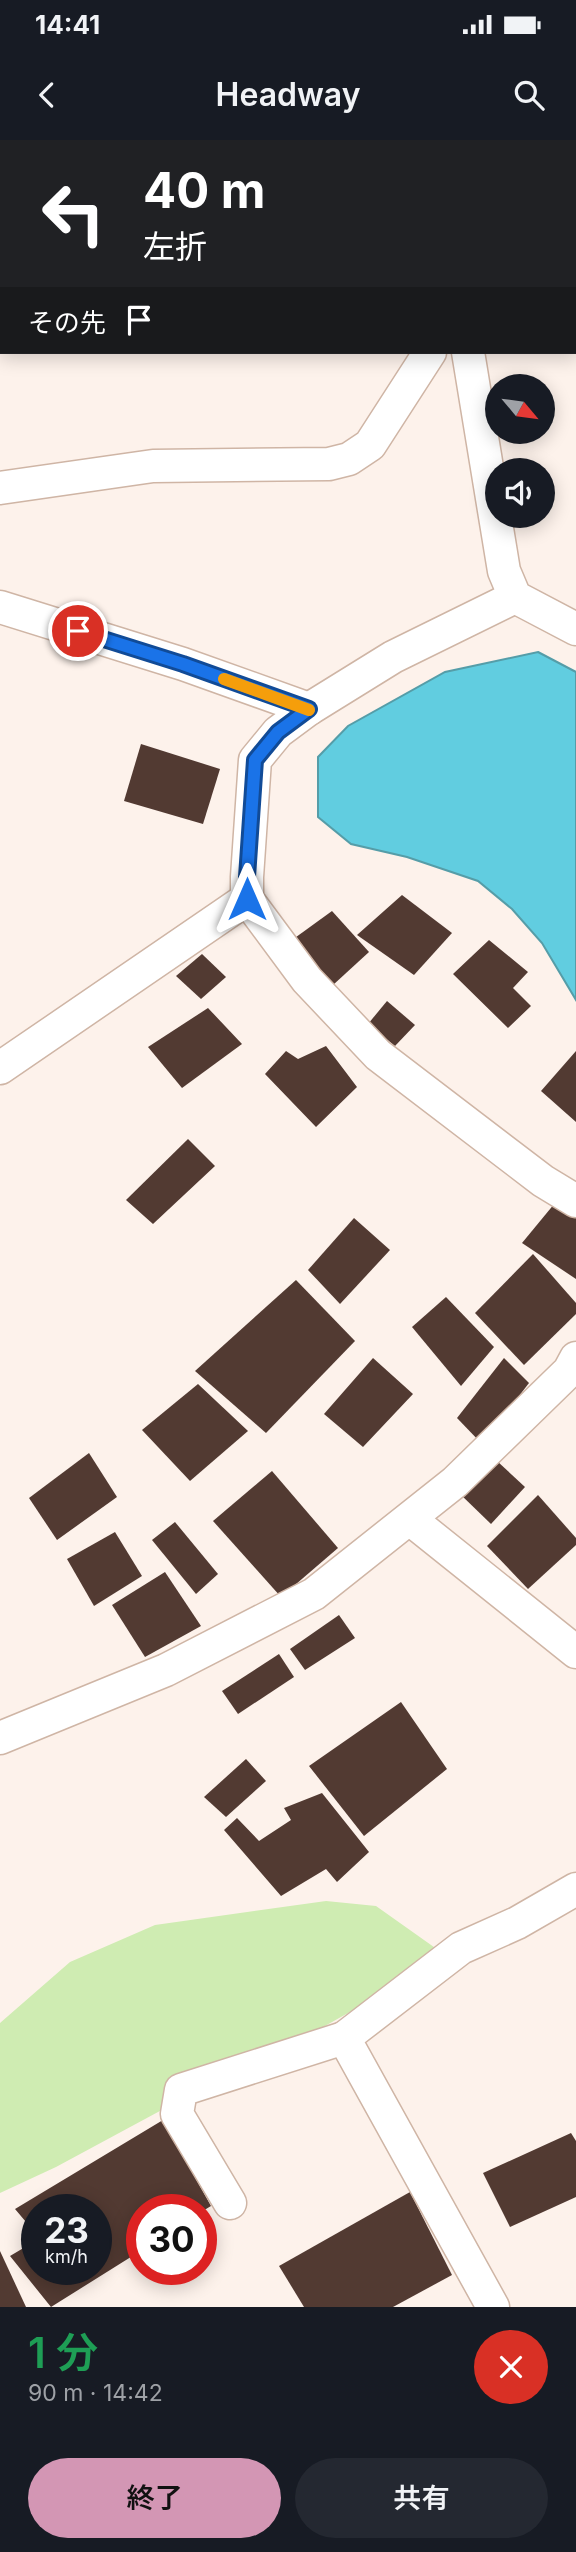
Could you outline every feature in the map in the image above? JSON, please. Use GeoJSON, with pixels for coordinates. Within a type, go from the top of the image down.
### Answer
{"type":"FeatureCollection","features":[{"type":"Feature","properties":{"kind":"street"},"geometry":{"type":"LineString","coordinates":[[0,488],[153,466],[328,464],[349,459],[370,445],[429,354]]}},
{"type":"Feature","properties":{"kind":"street"},"geometry":{"type":"LineString","coordinates":[[468,354],[504,570],[515,597],[576,629]]}},
{"type":"Feature","properties":{"kind":"street"},"geometry":{"type":"LineString","coordinates":[[515,597],[393,657],[309,709],[278,732],[255,760],[247,899],[307,980],[378,1055],[532,1173],[576,1200]]}},
{"type":"Feature","properties":{"kind":"street"},"geometry":{"type":"LineString","coordinates":[[0,607],[183,664],[309,709]]}},
{"type":"Feature","properties":{"kind":"street"},"geometry":{"type":"LineString","coordinates":[[0,1068],[247,899]]}},
{"type":"Feature","properties":{"kind":"street"},"geometry":{"type":"LineString","coordinates":[[0,1738],[166,1670],[314,1594],[464,1473],[569,1371],[576,1358]]}},
{"type":"Feature","properties":{"kind":"street"},"geometry":{"type":"LineString","coordinates":[[410,1519],[576,1652]]}},
{"type":"Feature","properties":{"kind":"street"},"geometry":{"type":"LineString","coordinates":[[230,2203],[177,2114],[181,2090],[344,2038],[461,1948],[517,1923],[576,1889]]}},
{"type":"Feature","properties":{"kind":"street"},"geometry":{"type":"LineString","coordinates":[[344,2038],[493,2307]]}},
{"type":"Feature","properties":{"kind":"green space"},"geometry":{"type":"Polygon","coordinates":[[[326,1901],[376,1906],[448,1957],[291,2045],[56,2167],[0,2193],[0,2023],[70,1962],[155,1925],[326,1901]]]}},
{"type":"Feature","properties":{"kind":"water"},"geometry":{"type":"Polygon","coordinates":[[[538,652],[576,672],[576,1000],[542,943],[512,909],[478,881],[407,857],[351,844],[318,817],[318,757],[348,726],[445,672],[538,652]]]}},
{"type":"Feature","properties":{"kind":"building"},"geometry":{"type":"Polygon","coordinates":[[[141,744],[220,769],[203,824],[124,801],[141,744]]]}},
{"type":"Feature","properties":{"kind":"building"},"geometry":{"type":"Polygon","coordinates":[[[402,895],[452,933],[414,975],[357,935],[402,895]]]}},
{"type":"Feature","properties":{"kind":"building"},"geometry":{"type":"Polygon","coordinates":[[[332,911],[369,952],[333,985],[292,940],[332,911]]]}},
{"type":"Feature","properties":{"kind":"building"},"geometry":{"type":"Polygon","coordinates":[[[489,940],[528,972],[513,988],[531,1006],[508,1028],[453,974],[489,940]]]}},
{"type":"Feature","properties":{"kind":"building"},"geometry":{"type":"Polygon","coordinates":[[[202,954],[226,977],[201,999],[176,976],[202,954]]]}},
{"type":"Feature","properties":{"kind":"building"},"geometry":{"type":"Polygon","coordinates":[[[387,1001],[415,1025],[395,1046],[368,1024],[387,1001]]]}},
{"type":"Feature","properties":{"kind":"building"},"geometry":{"type":"Polygon","coordinates":[[[208,1008],[242,1044],[182,1088],[148,1047],[208,1008]]]}},
{"type":"Feature","properties":{"kind":"building"},"geometry":{"type":"Polygon","coordinates":[[[326,1046],[357,1087],[316,1127],[265,1074],[286,1051],[298,1059],[326,1046]]]}},
{"type":"Feature","properties":{"kind":"building"},"geometry":{"type":"Polygon","coordinates":[[[576,1051],[576,1122],[541,1091],[576,1051]]]}},
{"type":"Feature","properties":{"kind":"building"},"geometry":{"type":"Polygon","coordinates":[[[188,1139],[215,1166],[153,1224],[126,1200],[188,1139]]]}},
{"type":"Feature","properties":{"kind":"building"},"geometry":{"type":"Polygon","coordinates":[[[555,1203],[576,1216],[576,1279],[522,1243],[555,1203]]]}},
{"type":"Feature","properties":{"kind":"building"},"geometry":{"type":"Polygon","coordinates":[[[354,1218],[390,1250],[340,1304],[308,1270],[354,1218]]]}},
{"type":"Feature","properties":{"kind":"building"},"geometry":{"type":"Polygon","coordinates":[[[533,1254],[576,1303],[576,1314],[524,1365],[475,1313],[533,1254]]]}},
{"type":"Feature","properties":{"kind":"building"},"geometry":{"type":"Polygon","coordinates":[[[296,1280],[355,1341],[266,1433],[195,1371],[296,1280]]]}},
{"type":"Feature","properties":{"kind":"building"},"geometry":{"type":"Polygon","coordinates":[[[446,1297],[494,1347],[461,1386],[412,1327],[446,1297]]]}},
{"type":"Feature","properties":{"kind":"building"},"geometry":{"type":"Polygon","coordinates":[[[373,1358],[413,1394],[363,1447],[324,1414],[373,1358]]]}},
{"type":"Feature","properties":{"kind":"building"},"geometry":{"type":"Polygon","coordinates":[[[504,1358],[529,1383],[482,1444],[457,1418],[504,1358]]]}},
{"type":"Feature","properties":{"kind":"building"},"geometry":{"type":"Polygon","coordinates":[[[198,1384],[248,1431],[190,1481],[142,1430],[198,1384]]]}},
{"type":"Feature","properties":{"kind":"building"},"geometry":{"type":"Polygon","coordinates":[[[89,1453],[117,1497],[57,1540],[29,1498],[89,1453]]]}},
{"type":"Feature","properties":{"kind":"building"},"geometry":{"type":"Polygon","coordinates":[[[497,1461],[525,1487],[491,1524],[459,1493],[497,1461]]]}},
{"type":"Feature","properties":{"kind":"building"},"geometry":{"type":"Polygon","coordinates":[[[272,1471],[338,1548],[281,1597],[213,1521],[272,1471]]]}},
{"type":"Feature","properties":{"kind":"building"},"geometry":{"type":"Polygon","coordinates":[[[538,1495],[576,1538],[576,1545],[528,1589],[487,1546],[538,1495]]]}},
{"type":"Feature","properties":{"kind":"building"},"geometry":{"type":"Polygon","coordinates":[[[175,1522],[218,1574],[196,1594],[152,1540],[175,1522]]]}},
{"type":"Feature","properties":{"kind":"building"},"geometry":{"type":"Polygon","coordinates":[[[115,1532],[142,1576],[94,1606],[67,1559],[115,1532]]]}},
{"type":"Feature","properties":{"kind":"building"},"geometry":{"type":"Polygon","coordinates":[[[165,1572],[201,1626],[145,1657],[112,1605],[165,1572]]]}},
{"type":"Feature","properties":{"kind":"building"},"geometry":{"type":"Polygon","coordinates":[[[339,1615],[355,1638],[305,1670],[290,1649],[339,1615]]]}},
{"type":"Feature","properties":{"kind":"building"},"geometry":{"type":"Polygon","coordinates":[[[279,1654],[294,1677],[238,1714],[222,1691],[279,1654]]]}},
{"type":"Feature","properties":{"kind":"building"},"geometry":{"type":"Polygon","coordinates":[[[401,1702],[447,1769],[364,1836],[309,1766],[401,1702]]]}},
{"type":"Feature","properties":{"kind":"building"},"geometry":{"type":"Polygon","coordinates":[[[246,1759],[266,1781],[226,1817],[204,1797],[246,1759]]]}},
{"type":"Feature","properties":{"kind":"building"},"geometry":{"type":"Polygon","coordinates":[[[322,1793],[369,1852],[337,1882],[326,1869],[281,1896],[224,1830],[237,1818],[259,1841],[291,1820],[284,1808],[322,1793]]]}},
{"type":"Feature","properties":{"kind":"building"},"geometry":{"type":"Polygon","coordinates":[[[163,2120],[204,2194],[126,2194],[126,2260],[112,2269],[112,2194],[40,2194],[163,2120]]]}},
{"type":"Feature","properties":{"kind":"building"},"geometry":{"type":"Polygon","coordinates":[[[571,2133],[576,2141],[576,2197],[510,2227],[483,2173],[571,2133]]]}},
{"type":"Feature","properties":{"kind":"building"},"geometry":{"type":"Polygon","coordinates":[[[410,2192],[452,2275],[393,2307],[304,2307],[279,2266],[410,2192]]]}},
{"type":"Feature","properties":{"kind":"building"},"geometry":{"type":"Polygon","coordinates":[[[21,2205],[21,2216],[15,2209],[21,2205]]]}},
{"type":"Feature","properties":{"kind":"building"},"geometry":{"type":"Polygon","coordinates":[[[21,2249],[21,2270],[10,2256],[21,2249]]]}},
{"type":"Feature","properties":{"kind":"building"},"geometry":{"type":"Polygon","coordinates":[[[0,2251],[26,2307],[0,2307],[0,2251]]]}},
{"type":"Feature","properties":{"kind":"building"},"geometry":{"type":"Polygon","coordinates":[[[33,2285],[86,2285],[51,2307],[33,2285]]]}},
{"type":"Feature","properties":{"kind":"slow traffic"},"geometry":{"type":"LineString","coordinates":[[224,679],[309,710]]}},
{"type":"Feature","properties":{"kind":"route"},"geometry":{"type":"LineString","coordinates":[[78,631],[183,664],[309,709],[278,732],[255,760],[247,899]]}}]}
